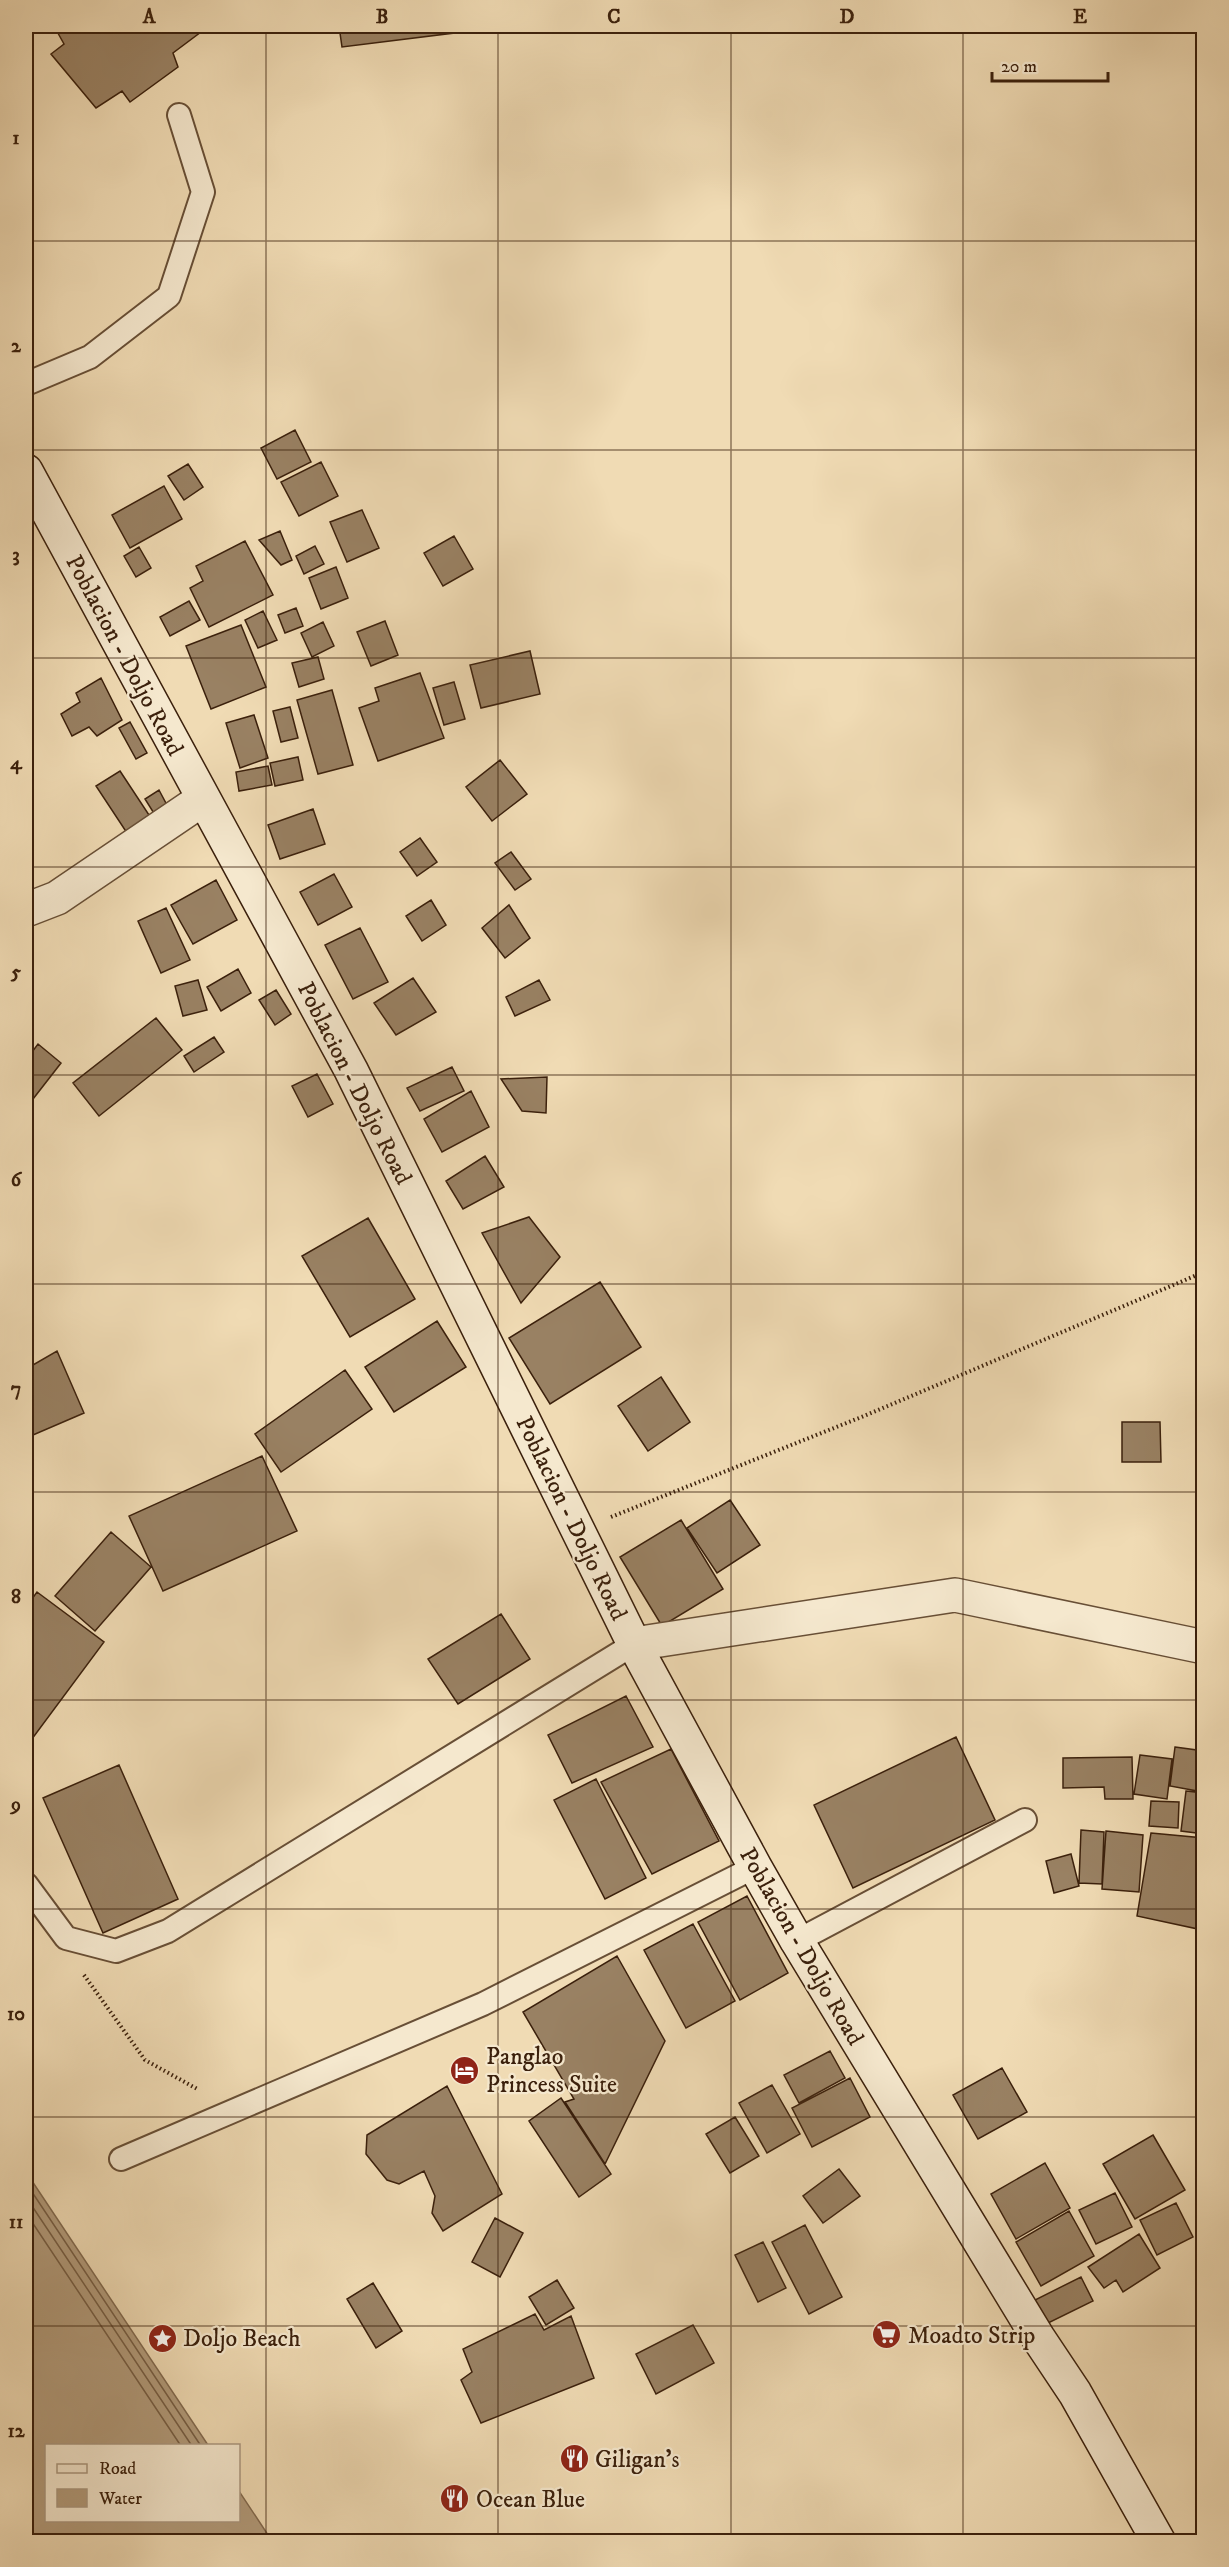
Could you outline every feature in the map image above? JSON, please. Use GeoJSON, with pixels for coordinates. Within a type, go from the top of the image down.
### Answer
{"type":"FeatureCollection","features":[{"type":"Feature","properties":{"kind":"street","name":"Poblacion - Doljo Road"},"geometry":{"type":"LineString","coordinates":[[26,471],[351,1070],[634,1644],[755,1867],[796,1941],[1039,2339],[1075,2393],[1159,2541]]}},
{"type":"Feature","properties":{"kind":"street"},"geometry":{"type":"LineString","coordinates":[[26,910],[57,898],[203,799]]}},
{"type":"Feature","properties":{"kind":"street"},"geometry":{"type":"LineString","coordinates":[[634,1644],[955,1595],[1203,1647]]}},
{"type":"Feature","properties":{"kind":"lane"},"geometry":{"type":"LineString","coordinates":[[26,384],[90,357],[169,296],[203,192],[179,115]]}},
{"type":"Feature","properties":{"kind":"lane"},"geometry":{"type":"LineString","coordinates":[[26,1884],[66,1938],[117,1951],[168,1931],[634,1644]]}},
{"type":"Feature","properties":{"kind":"lane"},"geometry":{"type":"LineString","coordinates":[[796,1941],[1025,1820]]}},
{"type":"Feature","properties":{"kind":"lane"},"geometry":{"type":"LineString","coordinates":[[121,2159],[483,2004],[755,1867]]}},
{"type":"Feature","properties":{"kind":"path"},"geometry":{"type":"LineString","coordinates":[[578,1530],[864,1416],[1203,1272]]}},
{"type":"Feature","properties":{"kind":"path"},"geometry":{"type":"LineString","coordinates":[[66,1938],[74,1961],[145,2060],[234,2110]]}},
{"type":"Feature","properties":{"kind":"water"},"geometry":{"type":"Polygon","coordinates":[[[26,2172],[207,2444],[45,2444],[45,2522],[240,2522],[240,2493],[272,2541],[26,2541],[26,2172]]]}},
{"type":"Feature","properties":{"kind":"building"},"geometry":{"type":"Polygon","coordinates":[[[54,26],[209,26],[173,53],[178,67],[130,102],[122,91],[96,108],[51,54],[64,44],[54,26]]]}},
{"type":"Feature","properties":{"kind":"building"},"geometry":{"type":"Polygon","coordinates":[[[339,26],[511,26],[342,47],[339,26]]]}},
{"type":"Feature","properties":{"kind":"building"},"geometry":{"type":"Polygon","coordinates":[[[295,430],[311,462],[277,479],[261,448],[295,430]]]}},
{"type":"Feature","properties":{"kind":"building"},"geometry":{"type":"Polygon","coordinates":[[[321,462],[338,496],[299,516],[281,482],[321,462]]]}},
{"type":"Feature","properties":{"kind":"building"},"geometry":{"type":"Polygon","coordinates":[[[188,464],[203,487],[184,500],[168,476],[188,464]]]}},
{"type":"Feature","properties":{"kind":"building"},"geometry":{"type":"Polygon","coordinates":[[[164,486],[182,519],[130,548],[112,515],[164,486]]]}},
{"type":"Feature","properties":{"kind":"building"},"geometry":{"type":"Polygon","coordinates":[[[362,510],[379,548],[347,562],[330,522],[362,510]]]}},
{"type":"Feature","properties":{"kind":"building"},"geometry":{"type":"Polygon","coordinates":[[[280,531],[292,560],[281,565],[259,540],[280,531]]]}},
{"type":"Feature","properties":{"kind":"building"},"geometry":{"type":"Polygon","coordinates":[[[454,536],[473,569],[443,586],[424,553],[454,536]]]}},
{"type":"Feature","properties":{"kind":"building"},"geometry":{"type":"Polygon","coordinates":[[[245,541],[273,595],[209,627],[190,588],[203,581],[196,566],[245,541]]]}},
{"type":"Feature","properties":{"kind":"building"},"geometry":{"type":"Polygon","coordinates":[[[315,546],[324,564],[304,574],[296,556],[315,546]]]}},
{"type":"Feature","properties":{"kind":"building"},"geometry":{"type":"Polygon","coordinates":[[[139,547],[151,568],[136,577],[124,556],[139,547]]]}},
{"type":"Feature","properties":{"kind":"building"},"geometry":{"type":"Polygon","coordinates":[[[336,567],[348,598],[321,609],[309,578],[336,567]]]}},
{"type":"Feature","properties":{"kind":"building"},"geometry":{"type":"Polygon","coordinates":[[[189,601],[200,620],[170,636],[160,617],[189,601]]]}},
{"type":"Feature","properties":{"kind":"building"},"geometry":{"type":"Polygon","coordinates":[[[296,608],[303,626],[285,633],[278,615],[296,608]]]}},
{"type":"Feature","properties":{"kind":"building"},"geometry":{"type":"Polygon","coordinates":[[[263,611],[277,640],[258,648],[245,620],[263,611]]]}},
{"type":"Feature","properties":{"kind":"building"},"geometry":{"type":"Polygon","coordinates":[[[385,621],[398,655],[371,666],[357,632],[385,621]]]}},
{"type":"Feature","properties":{"kind":"building"},"geometry":{"type":"Polygon","coordinates":[[[323,622],[334,646],[312,657],[301,633],[323,622]]]}},
{"type":"Feature","properties":{"kind":"building"},"geometry":{"type":"Polygon","coordinates":[[[241,625],[266,687],[211,709],[186,646],[241,625]]]}},
{"type":"Feature","properties":{"kind":"building"},"geometry":{"type":"Polygon","coordinates":[[[530,651],[540,694],[481,708],[470,665],[530,651]]]}},
{"type":"Feature","properties":{"kind":"building"},"geometry":{"type":"Polygon","coordinates":[[[318,657],[324,679],[299,687],[292,663],[318,657]]]}},
{"type":"Feature","properties":{"kind":"building"},"geometry":{"type":"Polygon","coordinates":[[[420,673],[444,738],[378,761],[359,708],[379,701],[375,688],[420,673]]]}},
{"type":"Feature","properties":{"kind":"building"},"geometry":{"type":"Polygon","coordinates":[[[101,678],[122,720],[97,736],[89,727],[72,736],[61,714],[80,702],[76,693],[101,678]]]}},
{"type":"Feature","properties":{"kind":"building"},"geometry":{"type":"Polygon","coordinates":[[[454,682],[465,719],[444,725],[433,688],[454,682]]]}},
{"type":"Feature","properties":{"kind":"building"},"geometry":{"type":"Polygon","coordinates":[[[332,690],[353,765],[318,774],[297,700],[332,690]]]}},
{"type":"Feature","properties":{"kind":"building"},"geometry":{"type":"Polygon","coordinates":[[[290,707],[298,738],[281,742],[273,711],[290,707]]]}},
{"type":"Feature","properties":{"kind":"building"},"geometry":{"type":"Polygon","coordinates":[[[254,715],[268,758],[240,768],[226,723],[254,715]]]}},
{"type":"Feature","properties":{"kind":"building"},"geometry":{"type":"Polygon","coordinates":[[[130,722],[147,753],[136,759],[119,728],[130,722]]]}},
{"type":"Feature","properties":{"kind":"building"},"geometry":{"type":"Polygon","coordinates":[[[298,757],[303,780],[275,786],[270,763],[298,757]]]}},
{"type":"Feature","properties":{"kind":"building"},"geometry":{"type":"Polygon","coordinates":[[[500,760],[527,794],[492,821],[466,787],[500,760]]]}},
{"type":"Feature","properties":{"kind":"building"},"geometry":{"type":"Polygon","coordinates":[[[268,766],[272,785],[239,791],[236,772],[268,766]]]}},
{"type":"Feature","properties":{"kind":"building"},"geometry":{"type":"Polygon","coordinates":[[[120,771],[151,818],[127,833],[96,786],[120,771]]]}},
{"type":"Feature","properties":{"kind":"building"},"geometry":{"type":"Polygon","coordinates":[[[159,790],[168,807],[155,815],[145,799],[159,790]]]}},
{"type":"Feature","properties":{"kind":"building"},"geometry":{"type":"Polygon","coordinates":[[[313,809],[325,844],[280,859],[268,825],[313,809]]]}},
{"type":"Feature","properties":{"kind":"building"},"geometry":{"type":"Polygon","coordinates":[[[420,838],[437,862],[417,876],[400,852],[420,838]]]}},
{"type":"Feature","properties":{"kind":"building"},"geometry":{"type":"Polygon","coordinates":[[[511,852],[531,879],[515,890],[495,863],[511,852]]]}},
{"type":"Feature","properties":{"kind":"building"},"geometry":{"type":"Polygon","coordinates":[[[334,874],[352,907],[318,925],[300,892],[334,874]]]}},
{"type":"Feature","properties":{"kind":"building"},"geometry":{"type":"Polygon","coordinates":[[[216,880],[237,920],[193,944],[171,905],[216,880]]]}},
{"type":"Feature","properties":{"kind":"building"},"geometry":{"type":"Polygon","coordinates":[[[431,900],[446,925],[422,941],[406,916],[431,900]]]}},
{"type":"Feature","properties":{"kind":"building"},"geometry":{"type":"Polygon","coordinates":[[[509,905],[530,938],[505,958],[482,928],[509,905]]]}},
{"type":"Feature","properties":{"kind":"building"},"geometry":{"type":"Polygon","coordinates":[[[166,908],[190,960],[161,973],[138,921],[166,908]]]}},
{"type":"Feature","properties":{"kind":"building"},"geometry":{"type":"Polygon","coordinates":[[[360,928],[388,982],[353,999],[325,945],[360,928]]]}},
{"type":"Feature","properties":{"kind":"building"},"geometry":{"type":"Polygon","coordinates":[[[238,969],[251,993],[221,1011],[207,987],[238,969]]]}},
{"type":"Feature","properties":{"kind":"building"},"geometry":{"type":"Polygon","coordinates":[[[413,978],[436,1012],[396,1035],[374,1003],[413,978]]]}},
{"type":"Feature","properties":{"kind":"building"},"geometry":{"type":"Polygon","coordinates":[[[198,980],[207,1010],[183,1016],[175,986],[198,980]]]}},
{"type":"Feature","properties":{"kind":"building"},"geometry":{"type":"Polygon","coordinates":[[[539,980],[550,1000],[515,1016],[506,997],[539,980]]]}},
{"type":"Feature","properties":{"kind":"building"},"geometry":{"type":"Polygon","coordinates":[[[276,990],[291,1014],[275,1025],[259,1000],[276,990]]]}},
{"type":"Feature","properties":{"kind":"building"},"geometry":{"type":"Polygon","coordinates":[[[156,1018],[182,1050],[99,1116],[73,1083],[156,1018]]]}},
{"type":"Feature","properties":{"kind":"building"},"geometry":{"type":"Polygon","coordinates":[[[214,1037],[224,1052],[194,1072],[184,1056],[214,1037]]]}},
{"type":"Feature","properties":{"kind":"building"},"geometry":{"type":"Polygon","coordinates":[[[38,1044],[61,1063],[26,1108],[26,1060],[38,1044]]]}},
{"type":"Feature","properties":{"kind":"building"},"geometry":{"type":"Polygon","coordinates":[[[452,1067],[464,1091],[420,1111],[407,1088],[452,1067]]]}},
{"type":"Feature","properties":{"kind":"building"},"geometry":{"type":"Polygon","coordinates":[[[317,1074],[333,1104],[308,1117],[292,1086],[317,1074]]]}},
{"type":"Feature","properties":{"kind":"building"},"geometry":{"type":"Polygon","coordinates":[[[547,1077],[546,1113],[522,1111],[501,1079],[547,1077]]]}},
{"type":"Feature","properties":{"kind":"building"},"geometry":{"type":"Polygon","coordinates":[[[471,1091],[489,1127],[442,1152],[424,1119],[471,1091]]]}},
{"type":"Feature","properties":{"kind":"building"},"geometry":{"type":"Polygon","coordinates":[[[485,1156],[504,1187],[463,1209],[446,1181],[485,1156]]]}},
{"type":"Feature","properties":{"kind":"building"},"geometry":{"type":"Polygon","coordinates":[[[529,1217],[560,1257],[521,1303],[482,1233],[529,1217]]]}},
{"type":"Feature","properties":{"kind":"building"},"geometry":{"type":"Polygon","coordinates":[[[368,1218],[415,1299],[350,1337],[302,1256],[368,1218]]]}},
{"type":"Feature","properties":{"kind":"building"},"geometry":{"type":"Polygon","coordinates":[[[600,1282],[641,1347],[550,1404],[509,1338],[600,1282]]]}},
{"type":"Feature","properties":{"kind":"building"},"geometry":{"type":"Polygon","coordinates":[[[437,1321],[466,1367],[394,1412],[365,1367],[437,1321]]]}},
{"type":"Feature","properties":{"kind":"building"},"geometry":{"type":"Polygon","coordinates":[[[57,1351],[84,1413],[33,1435],[26,1418],[26,1369],[57,1351]]]}},
{"type":"Feature","properties":{"kind":"building"},"geometry":{"type":"Polygon","coordinates":[[[345,1370],[372,1409],[281,1472],[255,1434],[345,1370]]]}},
{"type":"Feature","properties":{"kind":"building"},"geometry":{"type":"Polygon","coordinates":[[[661,1377],[690,1422],[648,1451],[618,1406],[661,1377]]]}},
{"type":"Feature","properties":{"kind":"building"},"geometry":{"type":"Polygon","coordinates":[[[1122,1422],[1160,1422],[1161,1462],[1122,1462],[1122,1422]]]}},
{"type":"Feature","properties":{"kind":"building"},"geometry":{"type":"Polygon","coordinates":[[[262,1456],[297,1531],[163,1591],[129,1516],[262,1456]]]}},
{"type":"Feature","properties":{"kind":"building"},"geometry":{"type":"Polygon","coordinates":[[[730,1500],[760,1545],[717,1573],[687,1528],[730,1500]]]}},
{"type":"Feature","properties":{"kind":"building"},"geometry":{"type":"Polygon","coordinates":[[[681,1520],[723,1589],[662,1626],[620,1557],[681,1520]]]}},
{"type":"Feature","properties":{"kind":"building"},"geometry":{"type":"Polygon","coordinates":[[[111,1532],[151,1567],[95,1631],[55,1596],[111,1532]]]}},
{"type":"Feature","properties":{"kind":"building"},"geometry":{"type":"Polygon","coordinates":[[[37,1592],[104,1642],[26,1747],[26,1607],[37,1592]]]}},
{"type":"Feature","properties":{"kind":"building"},"geometry":{"type":"Polygon","coordinates":[[[501,1614],[530,1659],[458,1704],[428,1659],[501,1614]]]}},
{"type":"Feature","properties":{"kind":"building"},"geometry":{"type":"Polygon","coordinates":[[[626,1696],[653,1747],[572,1783],[548,1735],[626,1696]]]}},
{"type":"Feature","properties":{"kind":"building"},"geometry":{"type":"Polygon","coordinates":[[[956,1737],[995,1820],[853,1888],[814,1805],[956,1737]]]}},
{"type":"Feature","properties":{"kind":"building"},"geometry":{"type":"Polygon","coordinates":[[[1175,1747],[1204,1751],[1203,1792],[1170,1786],[1175,1747]]]}},
{"type":"Feature","properties":{"kind":"building"},"geometry":{"type":"Polygon","coordinates":[[[671,1749],[719,1841],[652,1874],[601,1782],[671,1749]]]}},
{"type":"Feature","properties":{"kind":"building"},"geometry":{"type":"Polygon","coordinates":[[[1140,1755],[1172,1759],[1167,1799],[1134,1794],[1140,1755]]]}},
{"type":"Feature","properties":{"kind":"building"},"geometry":{"type":"Polygon","coordinates":[[[1132,1757],[1133,1799],[1105,1799],[1104,1787],[1063,1788],[1063,1758],[1132,1757]]]}},
{"type":"Feature","properties":{"kind":"building"},"geometry":{"type":"Polygon","coordinates":[[[119,1765],[178,1899],[103,1933],[43,1798],[119,1765]]]}},
{"type":"Feature","properties":{"kind":"building"},"geometry":{"type":"Polygon","coordinates":[[[596,1779],[646,1878],[605,1899],[554,1800],[596,1779]]]}},
{"type":"Feature","properties":{"kind":"building"},"geometry":{"type":"Polygon","coordinates":[[[1186,1791],[1204,1793],[1204,1834],[1181,1831],[1186,1791]]]}},
{"type":"Feature","properties":{"kind":"building"},"geometry":{"type":"Polygon","coordinates":[[[1151,1801],[1179,1802],[1178,1828],[1149,1826],[1151,1801]]]}},
{"type":"Feature","properties":{"kind":"building"},"geometry":{"type":"Polygon","coordinates":[[[1081,1830],[1104,1832],[1102,1884],[1079,1883],[1081,1830]]]}},
{"type":"Feature","properties":{"kind":"building"},"geometry":{"type":"Polygon","coordinates":[[[1106,1831],[1143,1835],[1139,1892],[1102,1889],[1106,1831]]]}},
{"type":"Feature","properties":{"kind":"building"},"geometry":{"type":"Polygon","coordinates":[[[1151,1833],[1204,1838],[1204,1907],[1198,1929],[1137,1916],[1151,1833]]]}},
{"type":"Feature","properties":{"kind":"building"},"geometry":{"type":"Polygon","coordinates":[[[1071,1854],[1079,1886],[1054,1893],[1046,1861],[1071,1854]]]}},
{"type":"Feature","properties":{"kind":"building"},"geometry":{"type":"Polygon","coordinates":[[[747,1896],[788,1973],[740,2000],[698,1922],[747,1896]]]}},
{"type":"Feature","properties":{"kind":"building"},"geometry":{"type":"Polygon","coordinates":[[[693,1924],[735,2001],[686,2028],[644,1950],[693,1924]]]}},
{"type":"Feature","properties":{"kind":"building"},"geometry":{"type":"Polygon","coordinates":[[[617,1956],[665,2041],[605,2164],[565,2102],[574,2099],[523,2012],[617,1956]]]}},
{"type":"Feature","properties":{"kind":"building"},"geometry":{"type":"Polygon","coordinates":[[[830,2051],[845,2078],[799,2103],[784,2075],[830,2051]]]}},
{"type":"Feature","properties":{"kind":"building"},"geometry":{"type":"Polygon","coordinates":[[[1002,2068],[1027,2112],[978,2139],[953,2095],[1002,2068]]]}},
{"type":"Feature","properties":{"kind":"building"},"geometry":{"type":"Polygon","coordinates":[[[850,2078],[870,2117],[812,2147],[792,2108],[850,2078]]]}},
{"type":"Feature","properties":{"kind":"building"},"geometry":{"type":"Polygon","coordinates":[[[772,2085],[800,2134],[767,2153],[739,2103],[772,2085]]]}},
{"type":"Feature","properties":{"kind":"building"},"geometry":{"type":"Polygon","coordinates":[[[447,2086],[502,2194],[443,2231],[432,2213],[435,2196],[424,2171],[399,2184],[387,2180],[366,2154],[367,2135],[447,2086]]]}},
{"type":"Feature","properties":{"kind":"building"},"geometry":{"type":"Polygon","coordinates":[[[561,2098],[611,2174],[579,2197],[529,2121],[561,2098]]]}},
{"type":"Feature","properties":{"kind":"building"},"geometry":{"type":"Polygon","coordinates":[[[735,2117],[759,2156],[730,2173],[706,2134],[735,2117]]]}},
{"type":"Feature","properties":{"kind":"building"},"geometry":{"type":"Polygon","coordinates":[[[1153,2135],[1185,2190],[1135,2219],[1103,2164],[1153,2135]]]}},
{"type":"Feature","properties":{"kind":"building"},"geometry":{"type":"Polygon","coordinates":[[[1200,2137],[1204,2137],[1203,2181],[1200,2137]]]}},
{"type":"Feature","properties":{"kind":"building"},"geometry":{"type":"Polygon","coordinates":[[[1045,2163],[1070,2208],[1016,2239],[991,2194],[1045,2163]]]}},
{"type":"Feature","properties":{"kind":"building"},"geometry":{"type":"Polygon","coordinates":[[[839,2169],[860,2196],[823,2223],[803,2196],[839,2169]]]}},
{"type":"Feature","properties":{"kind":"building"},"geometry":{"type":"Polygon","coordinates":[[[1115,2193],[1132,2227],[1096,2244],[1079,2210],[1115,2193]]]}},
{"type":"Feature","properties":{"kind":"building"},"geometry":{"type":"Polygon","coordinates":[[[1176,2203],[1193,2237],[1157,2255],[1140,2220],[1176,2203]]]}},
{"type":"Feature","properties":{"kind":"building"},"geometry":{"type":"Polygon","coordinates":[[[1069,2211],[1094,2256],[1041,2286],[1016,2242],[1069,2211]]]}},
{"type":"Feature","properties":{"kind":"building"},"geometry":{"type":"Polygon","coordinates":[[[495,2218],[523,2233],[500,2277],[472,2262],[495,2218]]]}},
{"type":"Feature","properties":{"kind":"building"},"geometry":{"type":"Polygon","coordinates":[[[805,2225],[842,2297],[809,2314],[772,2242],[805,2225]]]}},
{"type":"Feature","properties":{"kind":"building"},"geometry":{"type":"Polygon","coordinates":[[[1139,2234],[1160,2268],[1123,2292],[1116,2280],[1104,2288],[1088,2267],[1139,2234]]]}},
{"type":"Feature","properties":{"kind":"building"},"geometry":{"type":"Polygon","coordinates":[[[763,2242],[786,2288],[758,2302],[735,2255],[763,2242]]]}},
{"type":"Feature","properties":{"kind":"building"},"geometry":{"type":"Polygon","coordinates":[[[1081,2277],[1093,2301],[1042,2326],[1029,2303],[1081,2277]]]}},
{"type":"Feature","properties":{"kind":"building"},"geometry":{"type":"Polygon","coordinates":[[[557,2280],[574,2308],[546,2325],[529,2297],[557,2280]]]}},
{"type":"Feature","properties":{"kind":"building"},"geometry":{"type":"Polygon","coordinates":[[[373,2283],[402,2331],[376,2348],[347,2299],[373,2283]]]}},
{"type":"Feature","properties":{"kind":"building"},"geometry":{"type":"Polygon","coordinates":[[[535,2314],[544,2330],[571,2316],[594,2378],[481,2423],[461,2380],[472,2372],[463,2349],[535,2314]]]}},
{"type":"Feature","properties":{"kind":"building"},"geometry":{"type":"Polygon","coordinates":[[[693,2325],[714,2363],[656,2394],[636,2354],[693,2325]]]}},
{"type":"Feature","properties":{"kind":"place","name":"Panglao Princess Suite"},"geometry":{"type":"Point","coordinates":[465,2070]}},
{"type":"Feature","properties":{"kind":"place","name":"Moadto Strip"},"geometry":{"type":"Point","coordinates":[887,2335]}},
{"type":"Feature","properties":{"kind":"place","name":"Doljo Beach"},"geometry":{"type":"Point","coordinates":[162,2338]}},
{"type":"Feature","properties":{"kind":"place","name":"Giligan's"},"geometry":{"type":"Point","coordinates":[574,2459]}},
{"type":"Feature","properties":{"kind":"place","name":"Ocean Blue"},"geometry":{"type":"Point","coordinates":[455,2499]}}]}
